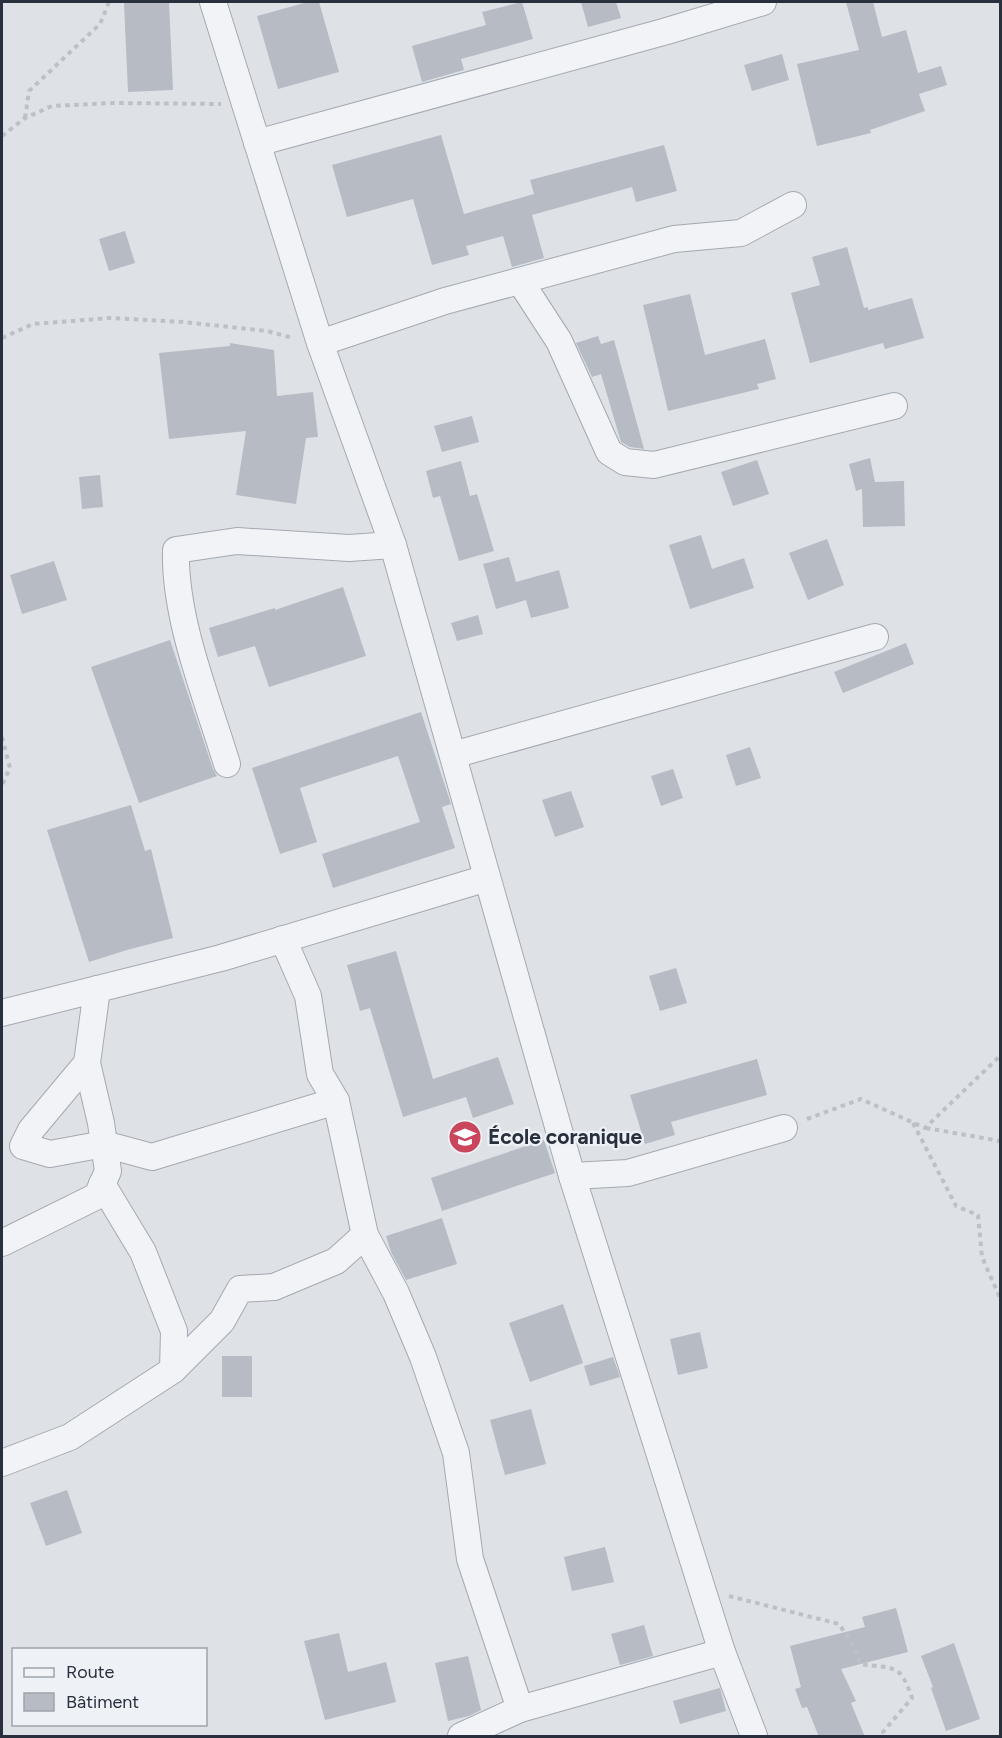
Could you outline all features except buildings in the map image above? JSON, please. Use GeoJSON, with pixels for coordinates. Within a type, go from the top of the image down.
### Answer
{"type":"FeatureCollection","features":[{"type":"Feature","properties":{"kind":"street"},"geometry":{"type":"LineString","coordinates":[[213,2],[320,343],[393,545],[572,1176],[722,1652],[754,1737]]}},
{"type":"Feature","properties":{"kind":"street"},"geometry":{"type":"LineString","coordinates":[[257,143],[667,31],[763,2]]}},
{"type":"Feature","properties":{"kind":"street"},"geometry":{"type":"LineString","coordinates":[[320,343],[445,302],[674,239],[741,233],[793,205]]}},
{"type":"Feature","properties":{"kind":"street"},"geometry":{"type":"LineString","coordinates":[[520,281],[559,341],[609,452],[625,462],[654,465],[894,406]]}},
{"type":"Feature","properties":{"kind":"street"},"geometry":{"type":"LineString","coordinates":[[227,765],[186,633],[175,574],[176,550],[237,542],[349,548],[393,545]]}},
{"type":"Feature","properties":{"kind":"street"},"geometry":{"type":"LineString","coordinates":[[453,755],[875,637]]}},
{"type":"Feature","properties":{"kind":"street"},"geometry":{"type":"LineString","coordinates":[[2,1013],[221,958],[487,878]]}},
{"type":"Feature","properties":{"kind":"street"},"geometry":{"type":"LineString","coordinates":[[283,939],[308,996],[320,1074],[336,1101],[365,1235],[396,1293],[423,1357],[456,1453],[470,1559],[520,1709]]}},
{"type":"Feature","properties":{"kind":"street"},"geometry":{"type":"LineString","coordinates":[[2,1243],[97,1196],[108,1171],[101,1124],[87,1063],[97,989]]}},
{"type":"Feature","properties":{"kind":"street"},"geometry":{"type":"LineString","coordinates":[[87,1063],[32,1130],[23,1146],[50,1154],[104,1144],[152,1157],[336,1101]]}},
{"type":"Feature","properties":{"kind":"street"},"geometry":{"type":"LineString","coordinates":[[572,1176],[628,1173],[784,1128]]}},
{"type":"Feature","properties":{"kind":"street"},"geometry":{"type":"LineString","coordinates":[[102,1184],[143,1252],[174,1331],[173,1370]]}},
{"type":"Feature","properties":{"kind":"street"},"geometry":{"type":"LineString","coordinates":[[2,1463],[70,1437],[173,1370],[222,1321],[240,1289],[274,1287],[336,1261],[365,1235]]}},
{"type":"Feature","properties":{"kind":"street"},"geometry":{"type":"LineString","coordinates":[[460,1737],[520,1709],[722,1652]]}},
{"type":"Feature","properties":{"kind":"path"},"geometry":{"type":"LineString","coordinates":[[25,118],[29,91],[100,24],[109,2]]}},
{"type":"Feature","properties":{"kind":"path"},"geometry":{"type":"LineString","coordinates":[[2,136],[25,118],[52,106],[113,103],[246,105]]}},
{"type":"Feature","properties":{"kind":"path"},"geometry":{"type":"LineString","coordinates":[[2,338],[33,324],[110,318],[183,322],[267,331],[320,343]]}},
{"type":"Feature","properties":{"kind":"path"},"geometry":{"type":"LineString","coordinates":[[2,737],[10,768],[2,785]]}},
{"type":"Feature","properties":{"kind":"path"},"geometry":{"type":"LineString","coordinates":[[925,1128],[1000,1056]]}},
{"type":"Feature","properties":{"kind":"path"},"geometry":{"type":"LineString","coordinates":[[784,1128],[861,1099],[925,1128],[1000,1141]]}},
{"type":"Feature","properties":{"kind":"path"},"geometry":{"type":"LineString","coordinates":[[912,1122],[956,1206],[978,1215],[982,1257],[1000,1298]]}},
{"type":"Feature","properties":{"kind":"path"},"geometry":{"type":"LineString","coordinates":[[702,1590],[839,1624],[854,1646],[860,1664],[893,1668],[905,1677],[912,1698],[883,1732],[884,1737]]}},
{"type":"Feature","properties":{"kind":"place","name":"École coranique"},"geometry":{"type":"Point","coordinates":[465,1137]}}]}
